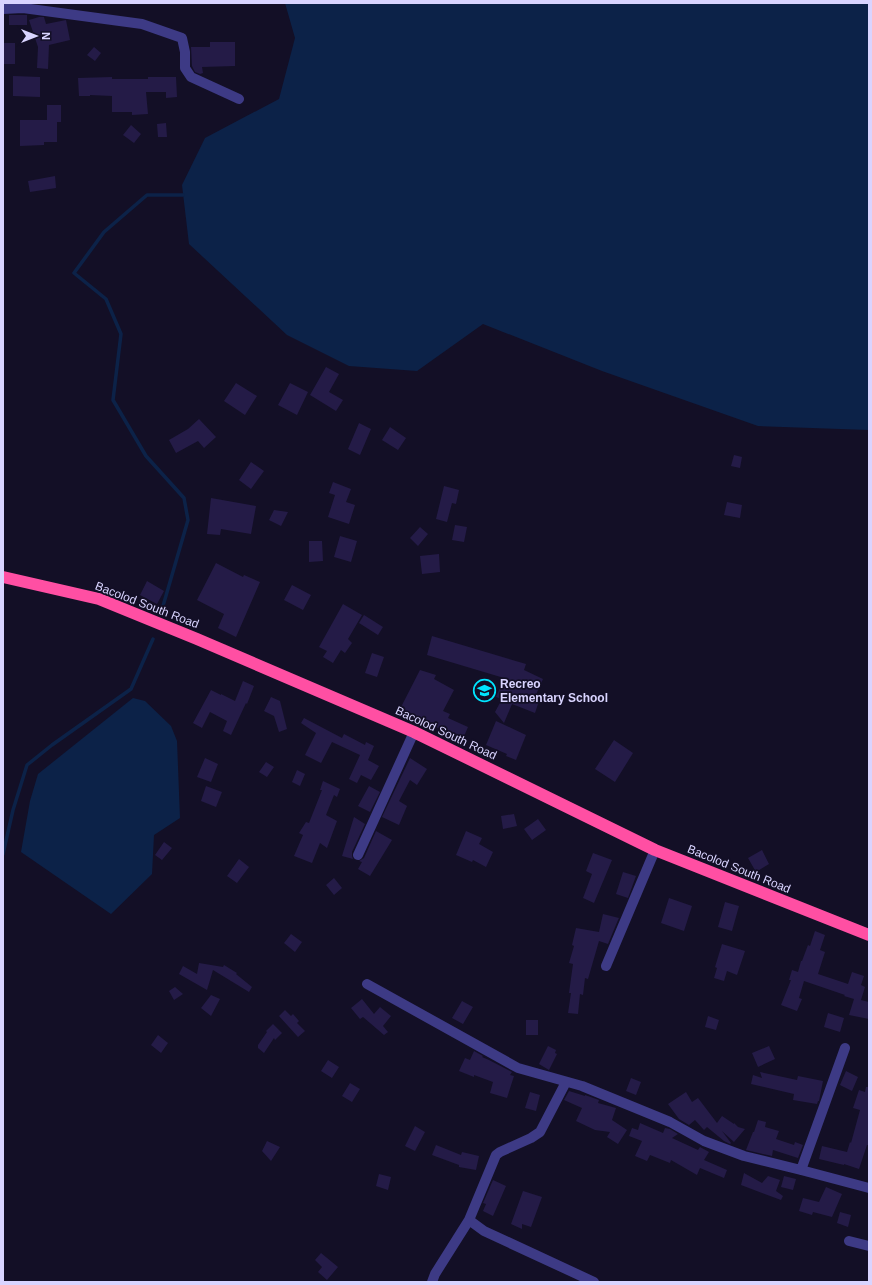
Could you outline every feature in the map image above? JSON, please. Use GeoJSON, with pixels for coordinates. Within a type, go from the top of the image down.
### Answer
{"type":"FeatureCollection","features":[{"type":"Feature","properties":{"kind":"highway","name":"Bacolod South Road"},"geometry":{"type":"LineString","coordinates":[[3,577],[99,598],[414,732],[655,850],[869,935]]}},
{"type":"Feature","properties":{"kind":"street"},"geometry":{"type":"LineString","coordinates":[[3,9],[23,8],[142,24],[182,38],[185,52],[185,68],[191,77],[239,99]]}},
{"type":"Feature","properties":{"kind":"street"},"geometry":{"type":"LineString","coordinates":[[358,854],[414,732]]}},
{"type":"Feature","properties":{"kind":"street"},"geometry":{"type":"LineString","coordinates":[[606,966],[655,850]]}},
{"type":"Feature","properties":{"kind":"street"},"geometry":{"type":"LineString","coordinates":[[367,984],[518,1068],[582,1086],[670,1122],[704,1141],[744,1156],[869,1188]]}},
{"type":"Feature","properties":{"kind":"street"},"geometry":{"type":"LineString","coordinates":[[801,1170],[845,1048]]}},
{"type":"Feature","properties":{"kind":"street"},"geometry":{"type":"LineString","coordinates":[[432,1282],[435,1274],[469,1220],[496,1156],[500,1152],[531,1138],[540,1132],[566,1082]]}},
{"type":"Feature","properties":{"kind":"street"},"geometry":{"type":"LineString","coordinates":[[469,1220],[484,1231],[594,1282]]}},
{"type":"Feature","properties":{"kind":"street"},"geometry":{"type":"LineString","coordinates":[[849,1241],[869,1246]]}},
{"type":"Feature","properties":{"kind":"water"},"geometry":{"type":"Polygon","coordinates":[[[285,3],[869,3],[869,430],[758,426],[602,371],[483,324],[417,371],[349,366],[287,335],[189,244],[182,185],[205,138],[279,99],[295,38],[285,3]]]}},
{"type":"Feature","properties":{"kind":"water"},"geometry":{"type":"Polygon","coordinates":[[[133,698],[145,701],[171,726],[177,741],[180,818],[154,835],[152,874],[111,914],[21,852],[30,801],[38,774],[133,698]]]}},
{"type":"Feature","properties":{"kind":"building"},"geometry":{"type":"Polygon","coordinates":[[[9,15],[27,15],[27,25],[9,25],[9,15]]]}},
{"type":"Feature","properties":{"kind":"building"},"geometry":{"type":"Polygon","coordinates":[[[44,17],[46,24],[66,20],[70,40],[49,45],[48,69],[37,68],[38,47],[29,20],[44,17]]]}},
{"type":"Feature","properties":{"kind":"building"},"geometry":{"type":"Polygon","coordinates":[[[210,42],[235,42],[235,66],[202,67],[203,73],[200,74],[195,72],[192,66],[191,47],[210,47],[210,42]]]}},
{"type":"Feature","properties":{"kind":"building"},"geometry":{"type":"Polygon","coordinates":[[[3,43],[15,43],[15,64],[3,64],[3,43]]]}},
{"type":"Feature","properties":{"kind":"building"},"geometry":{"type":"Polygon","coordinates":[[[94,47],[101,53],[95,61],[87,55],[94,47]]]}},
{"type":"Feature","properties":{"kind":"building"},"geometry":{"type":"Polygon","coordinates":[[[13,76],[40,77],[40,97],[13,96],[13,76]]]}},
{"type":"Feature","properties":{"kind":"building"},"geometry":{"type":"Polygon","coordinates":[[[112,77],[112,79],[148,79],[148,77],[176,77],[177,97],[166,98],[166,92],[146,92],[148,114],[132,115],[132,112],[112,112],[112,96],[79,96],[78,78],[112,77]]]}},
{"type":"Feature","properties":{"kind":"building"},"geometry":{"type":"Polygon","coordinates":[[[47,105],[61,105],[61,122],[57,122],[57,142],[44,142],[44,145],[20,146],[20,120],[47,120],[47,105]]]}},
{"type":"Feature","properties":{"kind":"building"},"geometry":{"type":"Polygon","coordinates":[[[166,123],[167,137],[158,137],[157,124],[166,123]]]}},
{"type":"Feature","properties":{"kind":"building"},"geometry":{"type":"Polygon","coordinates":[[[131,125],[141,134],[134,143],[123,135],[131,125]]]}},
{"type":"Feature","properties":{"kind":"building"},"geometry":{"type":"Polygon","coordinates":[[[55,176],[56,188],[30,192],[28,181],[55,176]]]}},
{"type":"Feature","properties":{"kind":"building"},"geometry":{"type":"Polygon","coordinates":[[[326,367],[339,374],[329,392],[343,400],[336,411],[310,395],[326,367]]]}},
{"type":"Feature","properties":{"kind":"building"},"geometry":{"type":"Polygon","coordinates":[[[236,383],[257,396],[245,415],[224,401],[236,383]]]}},
{"type":"Feature","properties":{"kind":"building"},"geometry":{"type":"Polygon","coordinates":[[[290,383],[308,392],[297,415],[278,405],[290,383]]]}},
{"type":"Feature","properties":{"kind":"building"},"geometry":{"type":"Polygon","coordinates":[[[199,419],[216,437],[204,448],[198,441],[176,453],[169,440],[188,429],[199,419]]]}},
{"type":"Feature","properties":{"kind":"building"},"geometry":{"type":"Polygon","coordinates":[[[359,423],[371,429],[360,455],[348,449],[359,423]]]}},
{"type":"Feature","properties":{"kind":"building"},"geometry":{"type":"Polygon","coordinates":[[[390,427],[406,438],[398,450],[382,440],[390,427]]]}},
{"type":"Feature","properties":{"kind":"building"},"geometry":{"type":"Polygon","coordinates":[[[734,455],[742,457],[740,468],[731,466],[734,455]]]}},
{"type":"Feature","properties":{"kind":"building"},"geometry":{"type":"Polygon","coordinates":[[[251,462],[264,471],[251,489],[239,480],[251,462]]]}},
{"type":"Feature","properties":{"kind":"building"},"geometry":{"type":"Polygon","coordinates":[[[333,482],[351,489],[346,502],[355,505],[349,524],[328,517],[335,495],[329,493],[333,482]]]}},
{"type":"Feature","properties":{"kind":"building"},"geometry":{"type":"Polygon","coordinates":[[[444,486],[459,490],[456,504],[452,503],[447,522],[436,519],[444,486]]]}},
{"type":"Feature","properties":{"kind":"building"},"geometry":{"type":"Polygon","coordinates":[[[211,498],[256,506],[251,534],[221,529],[220,535],[207,534],[211,498]]]}},
{"type":"Feature","properties":{"kind":"building"},"geometry":{"type":"Polygon","coordinates":[[[727,502],[742,505],[740,518],[724,515],[727,502]]]}},
{"type":"Feature","properties":{"kind":"building"},"geometry":{"type":"Polygon","coordinates":[[[274,510],[288,512],[281,526],[269,520],[274,510]]]}},
{"type":"Feature","properties":{"kind":"building"},"geometry":{"type":"Polygon","coordinates":[[[455,525],[467,527],[464,542],[452,540],[455,525]]]}},
{"type":"Feature","properties":{"kind":"building"},"geometry":{"type":"Polygon","coordinates":[[[420,527],[428,534],[418,546],[410,538],[420,527]]]}},
{"type":"Feature","properties":{"kind":"building"},"geometry":{"type":"Polygon","coordinates":[[[340,536],[357,541],[351,562],[334,557],[340,536]]]}},
{"type":"Feature","properties":{"kind":"building"},"geometry":{"type":"Polygon","coordinates":[[[309,541],[322,541],[323,561],[309,562],[309,541]]]}},
{"type":"Feature","properties":{"kind":"building"},"geometry":{"type":"Polygon","coordinates":[[[439,554],[440,572],[422,574],[420,556],[439,554]]]}},
{"type":"Feature","properties":{"kind":"building"},"geometry":{"type":"Polygon","coordinates":[[[216,563],[243,577],[244,575],[260,582],[236,637],[218,628],[224,614],[197,600],[216,563]]]}},
{"type":"Feature","properties":{"kind":"building"},"geometry":{"type":"Polygon","coordinates":[[[147,581],[164,591],[157,604],[140,595],[147,581]]]}},
{"type":"Feature","properties":{"kind":"building"},"geometry":{"type":"Polygon","coordinates":[[[292,585],[311,595],[303,610],[284,600],[292,585]]]}},
{"type":"Feature","properties":{"kind":"building"},"geometry":{"type":"Polygon","coordinates":[[[343,604],[362,615],[348,639],[352,643],[345,653],[341,650],[333,663],[323,657],[327,651],[319,647],[343,604]]]}},
{"type":"Feature","properties":{"kind":"building"},"geometry":{"type":"Polygon","coordinates":[[[364,615],[383,627],[378,635],[359,623],[364,615]]]}},
{"type":"Feature","properties":{"kind":"building"},"geometry":{"type":"Polygon","coordinates":[[[432,636],[526,664],[524,670],[543,679],[534,699],[539,701],[535,713],[512,704],[504,723],[495,712],[502,699],[496,697],[504,678],[427,655],[432,636]]]}},
{"type":"Feature","properties":{"kind":"building"},"geometry":{"type":"Polygon","coordinates":[[[372,653],[384,657],[377,677],[365,673],[372,653]]]}},
{"type":"Feature","properties":{"kind":"building"},"geometry":{"type":"Polygon","coordinates":[[[420,670],[436,675],[434,679],[454,690],[443,711],[450,714],[448,718],[468,727],[462,741],[400,709],[420,670]]]}},
{"type":"Feature","properties":{"kind":"building"},"geometry":{"type":"Polygon","coordinates":[[[243,681],[254,686],[247,704],[246,703],[231,735],[223,731],[227,721],[210,712],[202,728],[193,723],[211,690],[235,701],[243,681]]]}},
{"type":"Feature","properties":{"kind":"building"},"geometry":{"type":"Polygon","coordinates":[[[271,697],[280,701],[287,729],[279,732],[274,716],[264,711],[271,697]]]}},
{"type":"Feature","properties":{"kind":"building"},"geometry":{"type":"Polygon","coordinates":[[[304,718],[342,738],[344,734],[365,745],[366,742],[374,746],[368,760],[379,766],[371,780],[361,775],[357,783],[349,779],[360,755],[332,742],[321,763],[305,755],[316,733],[301,723],[304,718]]]}},
{"type":"Feature","properties":{"kind":"building"},"geometry":{"type":"Polygon","coordinates":[[[496,721],[526,735],[516,760],[506,756],[507,754],[486,745],[496,721]]]}},
{"type":"Feature","properties":{"kind":"building"},"geometry":{"type":"Polygon","coordinates":[[[614,740],[633,753],[615,782],[595,769],[614,740]]]}},
{"type":"Feature","properties":{"kind":"building"},"geometry":{"type":"Polygon","coordinates":[[[205,758],[218,764],[211,782],[197,777],[205,758]]]}},
{"type":"Feature","properties":{"kind":"building"},"geometry":{"type":"Polygon","coordinates":[[[410,758],[427,769],[417,785],[410,780],[399,801],[407,806],[399,825],[382,817],[410,758]]]}},
{"type":"Feature","properties":{"kind":"building"},"geometry":{"type":"Polygon","coordinates":[[[266,762],[274,767],[267,777],[259,772],[266,762]]]}},
{"type":"Feature","properties":{"kind":"building"},"geometry":{"type":"Polygon","coordinates":[[[297,770],[305,774],[300,786],[292,782],[297,770]]]}},
{"type":"Feature","properties":{"kind":"building"},"geometry":{"type":"Polygon","coordinates":[[[323,781],[340,789],[337,797],[334,795],[326,815],[337,821],[327,848],[320,843],[312,863],[294,856],[303,835],[299,833],[306,822],[309,823],[322,790],[320,790],[323,781]]]}},
{"type":"Feature","properties":{"kind":"building"},"geometry":{"type":"Polygon","coordinates":[[[206,786],[222,792],[216,807],[201,801],[206,786]]]}},
{"type":"Feature","properties":{"kind":"building"},"geometry":{"type":"Polygon","coordinates":[[[369,786],[380,792],[370,812],[358,806],[369,786]]]}},
{"type":"Feature","properties":{"kind":"building"},"geometry":{"type":"Polygon","coordinates":[[[514,814],[517,826],[503,829],[501,816],[514,814]]]}},
{"type":"Feature","properties":{"kind":"building"},"geometry":{"type":"Polygon","coordinates":[[[354,817],[365,824],[352,852],[353,859],[342,856],[354,817]]]}},
{"type":"Feature","properties":{"kind":"building"},"geometry":{"type":"Polygon","coordinates":[[[538,819],[546,830],[532,840],[524,829],[538,819]]]}},
{"type":"Feature","properties":{"kind":"building"},"geometry":{"type":"Polygon","coordinates":[[[376,831],[392,840],[370,876],[358,869],[362,862],[359,861],[364,858],[376,831]]]}},
{"type":"Feature","properties":{"kind":"building"},"geometry":{"type":"Polygon","coordinates":[[[466,831],[482,838],[479,844],[493,852],[486,867],[473,860],[472,862],[456,855],[466,831]]]}},
{"type":"Feature","properties":{"kind":"building"},"geometry":{"type":"Polygon","coordinates":[[[164,842],[172,848],[162,860],[155,855],[164,842]]]}},
{"type":"Feature","properties":{"kind":"building"},"geometry":{"type":"Polygon","coordinates":[[[762,850],[769,864],[756,872],[748,858],[762,850]]]}},
{"type":"Feature","properties":{"kind":"building"},"geometry":{"type":"Polygon","coordinates":[[[593,853],[612,860],[594,903],[583,898],[592,874],[586,871],[593,853]]]}},
{"type":"Feature","properties":{"kind":"building"},"geometry":{"type":"Polygon","coordinates":[[[239,859],[249,867],[237,883],[227,876],[239,859]]]}},
{"type":"Feature","properties":{"kind":"building"},"geometry":{"type":"Polygon","coordinates":[[[623,872],[636,876],[628,898],[616,894],[623,872]]]}},
{"type":"Feature","properties":{"kind":"building"},"geometry":{"type":"Polygon","coordinates":[[[334,878],[342,888],[334,895],[326,885],[334,878]]]}},
{"type":"Feature","properties":{"kind":"building"},"geometry":{"type":"Polygon","coordinates":[[[669,898],[692,906],[684,931],[661,923],[669,898]]]}},
{"type":"Feature","properties":{"kind":"building"},"geometry":{"type":"Polygon","coordinates":[[[725,902],[739,906],[732,931],[718,927],[725,902]]]}},
{"type":"Feature","properties":{"kind":"building"},"geometry":{"type":"Polygon","coordinates":[[[603,914],[619,918],[608,944],[599,941],[588,979],[585,978],[583,995],[580,994],[578,1014],[568,1013],[573,964],[569,963],[574,946],[572,945],[576,928],[599,932],[603,914]]]}},
{"type":"Feature","properties":{"kind":"building"},"geometry":{"type":"Polygon","coordinates":[[[815,931],[825,935],[820,950],[825,952],[818,974],[848,984],[852,972],[864,976],[861,985],[865,987],[861,1000],[869,1002],[869,1019],[849,1015],[854,999],[804,981],[799,998],[802,999],[797,1011],[781,1005],[791,980],[789,980],[792,970],[798,972],[801,961],[808,945],[810,946],[815,931]]]}},
{"type":"Feature","properties":{"kind":"building"},"geometry":{"type":"Polygon","coordinates":[[[291,934],[302,942],[295,952],[284,943],[291,934]]]}},
{"type":"Feature","properties":{"kind":"building"},"geometry":{"type":"Polygon","coordinates":[[[722,944],[745,951],[737,975],[727,971],[724,981],[714,978],[717,968],[715,967],[722,944]]]}},
{"type":"Feature","properties":{"kind":"building"},"geometry":{"type":"Polygon","coordinates":[[[199,963],[223,967],[224,965],[237,973],[236,974],[252,987],[249,992],[213,970],[207,990],[179,974],[183,966],[197,974],[199,963]]]}},
{"type":"Feature","properties":{"kind":"building"},"geometry":{"type":"Polygon","coordinates":[[[175,987],[183,994],[174,1000],[169,991],[175,987]]]}},
{"type":"Feature","properties":{"kind":"building"},"geometry":{"type":"Polygon","coordinates":[[[211,995],[220,999],[211,1016],[201,1008],[211,995]]]}},
{"type":"Feature","properties":{"kind":"building"},"geometry":{"type":"Polygon","coordinates":[[[362,999],[374,1014],[380,1007],[391,1016],[383,1026],[388,1032],[384,1035],[363,1017],[360,1019],[351,1008],[362,999]]]}},
{"type":"Feature","properties":{"kind":"building"},"geometry":{"type":"Polygon","coordinates":[[[462,1001],[473,1007],[463,1024],[452,1018],[462,1001]]]}},
{"type":"Feature","properties":{"kind":"building"},"geometry":{"type":"Polygon","coordinates":[[[285,1010],[291,1016],[293,1014],[299,1021],[297,1023],[305,1031],[298,1037],[279,1016],[285,1010]]]}},
{"type":"Feature","properties":{"kind":"building"},"geometry":{"type":"Polygon","coordinates":[[[828,1013],[844,1018],[840,1032],[824,1027],[828,1013]]]}},
{"type":"Feature","properties":{"kind":"building"},"geometry":{"type":"Polygon","coordinates":[[[708,1016],[719,1020],[716,1030],[705,1027],[708,1016]]]}},
{"type":"Feature","properties":{"kind":"building"},"geometry":{"type":"Polygon","coordinates":[[[526,1020],[538,1020],[538,1035],[526,1035],[526,1020]]]}},
{"type":"Feature","properties":{"kind":"building"},"geometry":{"type":"Polygon","coordinates":[[[273,1024],[282,1033],[275,1040],[274,1038],[264,1053],[258,1048],[258,1045],[267,1032],[266,1031],[273,1024]]]}},
{"type":"Feature","properties":{"kind":"building"},"geometry":{"type":"Polygon","coordinates":[[[158,1035],[168,1043],[161,1053],[151,1045],[158,1035]]]}},
{"type":"Feature","properties":{"kind":"building"},"geometry":{"type":"Polygon","coordinates":[[[548,1046],[556,1050],[555,1053],[557,1054],[549,1070],[539,1064],[548,1046]]]}},
{"type":"Feature","properties":{"kind":"building"},"geometry":{"type":"Polygon","coordinates":[[[769,1046],[775,1059],[758,1067],[752,1053],[769,1046]]]}},
{"type":"Feature","properties":{"kind":"building"},"geometry":{"type":"Polygon","coordinates":[[[474,1051],[483,1056],[482,1057],[512,1072],[510,1075],[514,1076],[507,1098],[490,1093],[493,1082],[459,1071],[465,1058],[470,1060],[474,1051]]]}},
{"type":"Feature","properties":{"kind":"building"},"geometry":{"type":"Polygon","coordinates":[[[328,1060],[339,1067],[332,1078],[321,1071],[328,1060]]]}},
{"type":"Feature","properties":{"kind":"building"},"geometry":{"type":"Polygon","coordinates":[[[846,1071],[858,1077],[852,1091],[840,1085],[846,1071]]]}},
{"type":"Feature","properties":{"kind":"building"},"geometry":{"type":"Polygon","coordinates":[[[760,1072],[797,1080],[798,1076],[823,1081],[819,1101],[817,1104],[793,1100],[794,1094],[751,1084],[753,1075],[762,1078],[760,1072]]]}},
{"type":"Feature","properties":{"kind":"building"},"geometry":{"type":"Polygon","coordinates":[[[631,1078],[641,1082],[636,1095],[626,1091],[631,1078]]]}},
{"type":"Feature","properties":{"kind":"building"},"geometry":{"type":"Polygon","coordinates":[[[350,1083],[360,1089],[352,1102],[342,1096],[350,1083]]]}},
{"type":"Feature","properties":{"kind":"building"},"geometry":{"type":"Polygon","coordinates":[[[866,1087],[869,1087],[869,1145],[867,1145],[859,1169],[844,1164],[819,1159],[822,1146],[847,1152],[860,1110],[853,1108],[859,1090],[865,1092],[866,1087]]]}},
{"type":"Feature","properties":{"kind":"building"},"geometry":{"type":"Polygon","coordinates":[[[569,1091],[599,1100],[598,1103],[616,1108],[612,1120],[627,1130],[618,1144],[607,1137],[610,1132],[595,1130],[576,1121],[582,1108],[564,1100],[569,1091]]]}},
{"type":"Feature","properties":{"kind":"building"},"geometry":{"type":"Polygon","coordinates":[[[530,1092],[540,1095],[536,1111],[525,1108],[530,1092]]]}},
{"type":"Feature","properties":{"kind":"building"},"geometry":{"type":"Polygon","coordinates":[[[686,1092],[692,1102],[698,1098],[717,1123],[722,1116],[738,1127],[745,1129],[734,1142],[722,1131],[731,1143],[730,1144],[707,1127],[704,1130],[695,1120],[689,1125],[679,1119],[668,1104],[686,1092]]]}},
{"type":"Feature","properties":{"kind":"building"},"geometry":{"type":"Polygon","coordinates":[[[758,1120],[766,1122],[765,1127],[779,1131],[776,1139],[794,1145],[795,1142],[803,1145],[798,1158],[773,1150],[772,1156],[746,1150],[758,1120]]]}},
{"type":"Feature","properties":{"kind":"building"},"geometry":{"type":"Polygon","coordinates":[[[640,1123],[663,1133],[665,1128],[670,1129],[678,1134],[672,1138],[698,1150],[700,1147],[709,1152],[704,1160],[727,1170],[724,1178],[700,1168],[697,1175],[671,1160],[670,1163],[650,1155],[647,1161],[635,1156],[642,1141],[629,1136],[632,1128],[638,1130],[640,1123]]]}},
{"type":"Feature","properties":{"kind":"building"},"geometry":{"type":"Polygon","coordinates":[[[415,1126],[425,1132],[415,1151],[405,1146],[415,1126]]]}},
{"type":"Feature","properties":{"kind":"building"},"geometry":{"type":"Polygon","coordinates":[[[267,1141],[280,1147],[271,1161],[262,1151],[267,1141]]]}},
{"type":"Feature","properties":{"kind":"building"},"geometry":{"type":"Polygon","coordinates":[[[436,1145],[461,1155],[462,1152],[479,1156],[476,1170],[459,1167],[459,1165],[432,1155],[436,1145]]]}},
{"type":"Feature","properties":{"kind":"building"},"geometry":{"type":"Polygon","coordinates":[[[744,1173],[762,1183],[768,1176],[780,1180],[776,1191],[783,1196],[781,1200],[741,1185],[744,1173]]]}},
{"type":"Feature","properties":{"kind":"building"},"geometry":{"type":"Polygon","coordinates":[[[379,1174],[391,1177],[388,1190],[376,1186],[379,1174]]]}},
{"type":"Feature","properties":{"kind":"building"},"geometry":{"type":"Polygon","coordinates":[[[784,1176],[796,1179],[793,1190],[781,1187],[784,1176]]]}},
{"type":"Feature","properties":{"kind":"building"},"geometry":{"type":"Polygon","coordinates":[[[493,1180],[506,1186],[493,1216],[483,1211],[486,1204],[483,1203],[493,1180]]]}},
{"type":"Feature","properties":{"kind":"building"},"geometry":{"type":"Polygon","coordinates":[[[826,1187],[842,1194],[832,1217],[813,1212],[812,1215],[799,1211],[803,1198],[819,1202],[826,1187]]]}},
{"type":"Feature","properties":{"kind":"building"},"geometry":{"type":"Polygon","coordinates":[[[523,1191],[542,1197],[531,1227],[522,1224],[522,1229],[511,1224],[523,1191]]]}},
{"type":"Feature","properties":{"kind":"building"},"geometry":{"type":"Polygon","coordinates":[[[840,1212],[851,1215],[848,1227],[837,1223],[840,1212]]]}},
{"type":"Feature","properties":{"kind":"building"},"geometry":{"type":"Polygon","coordinates":[[[321,1253],[338,1267],[327,1280],[318,1272],[322,1267],[315,1260],[321,1253]]]}},
{"type":"Feature","properties":{"kind":"waterway"},"geometry":{"type":"LineString","coordinates":[[163,606],[188,520],[184,498],[146,456],[113,400],[121,334],[106,299],[74,273],[104,232],[147,195],[183,195]]}},
{"type":"Feature","properties":{"kind":"waterway"},"geometry":{"type":"LineString","coordinates":[[3,854],[13,810],[27,765],[52,745],[131,689],[153,639]]}},
{"type":"Feature","properties":{"kind":"place","name":"Recreo Elementary School"},"geometry":{"type":"Point","coordinates":[485,691]}}]}
